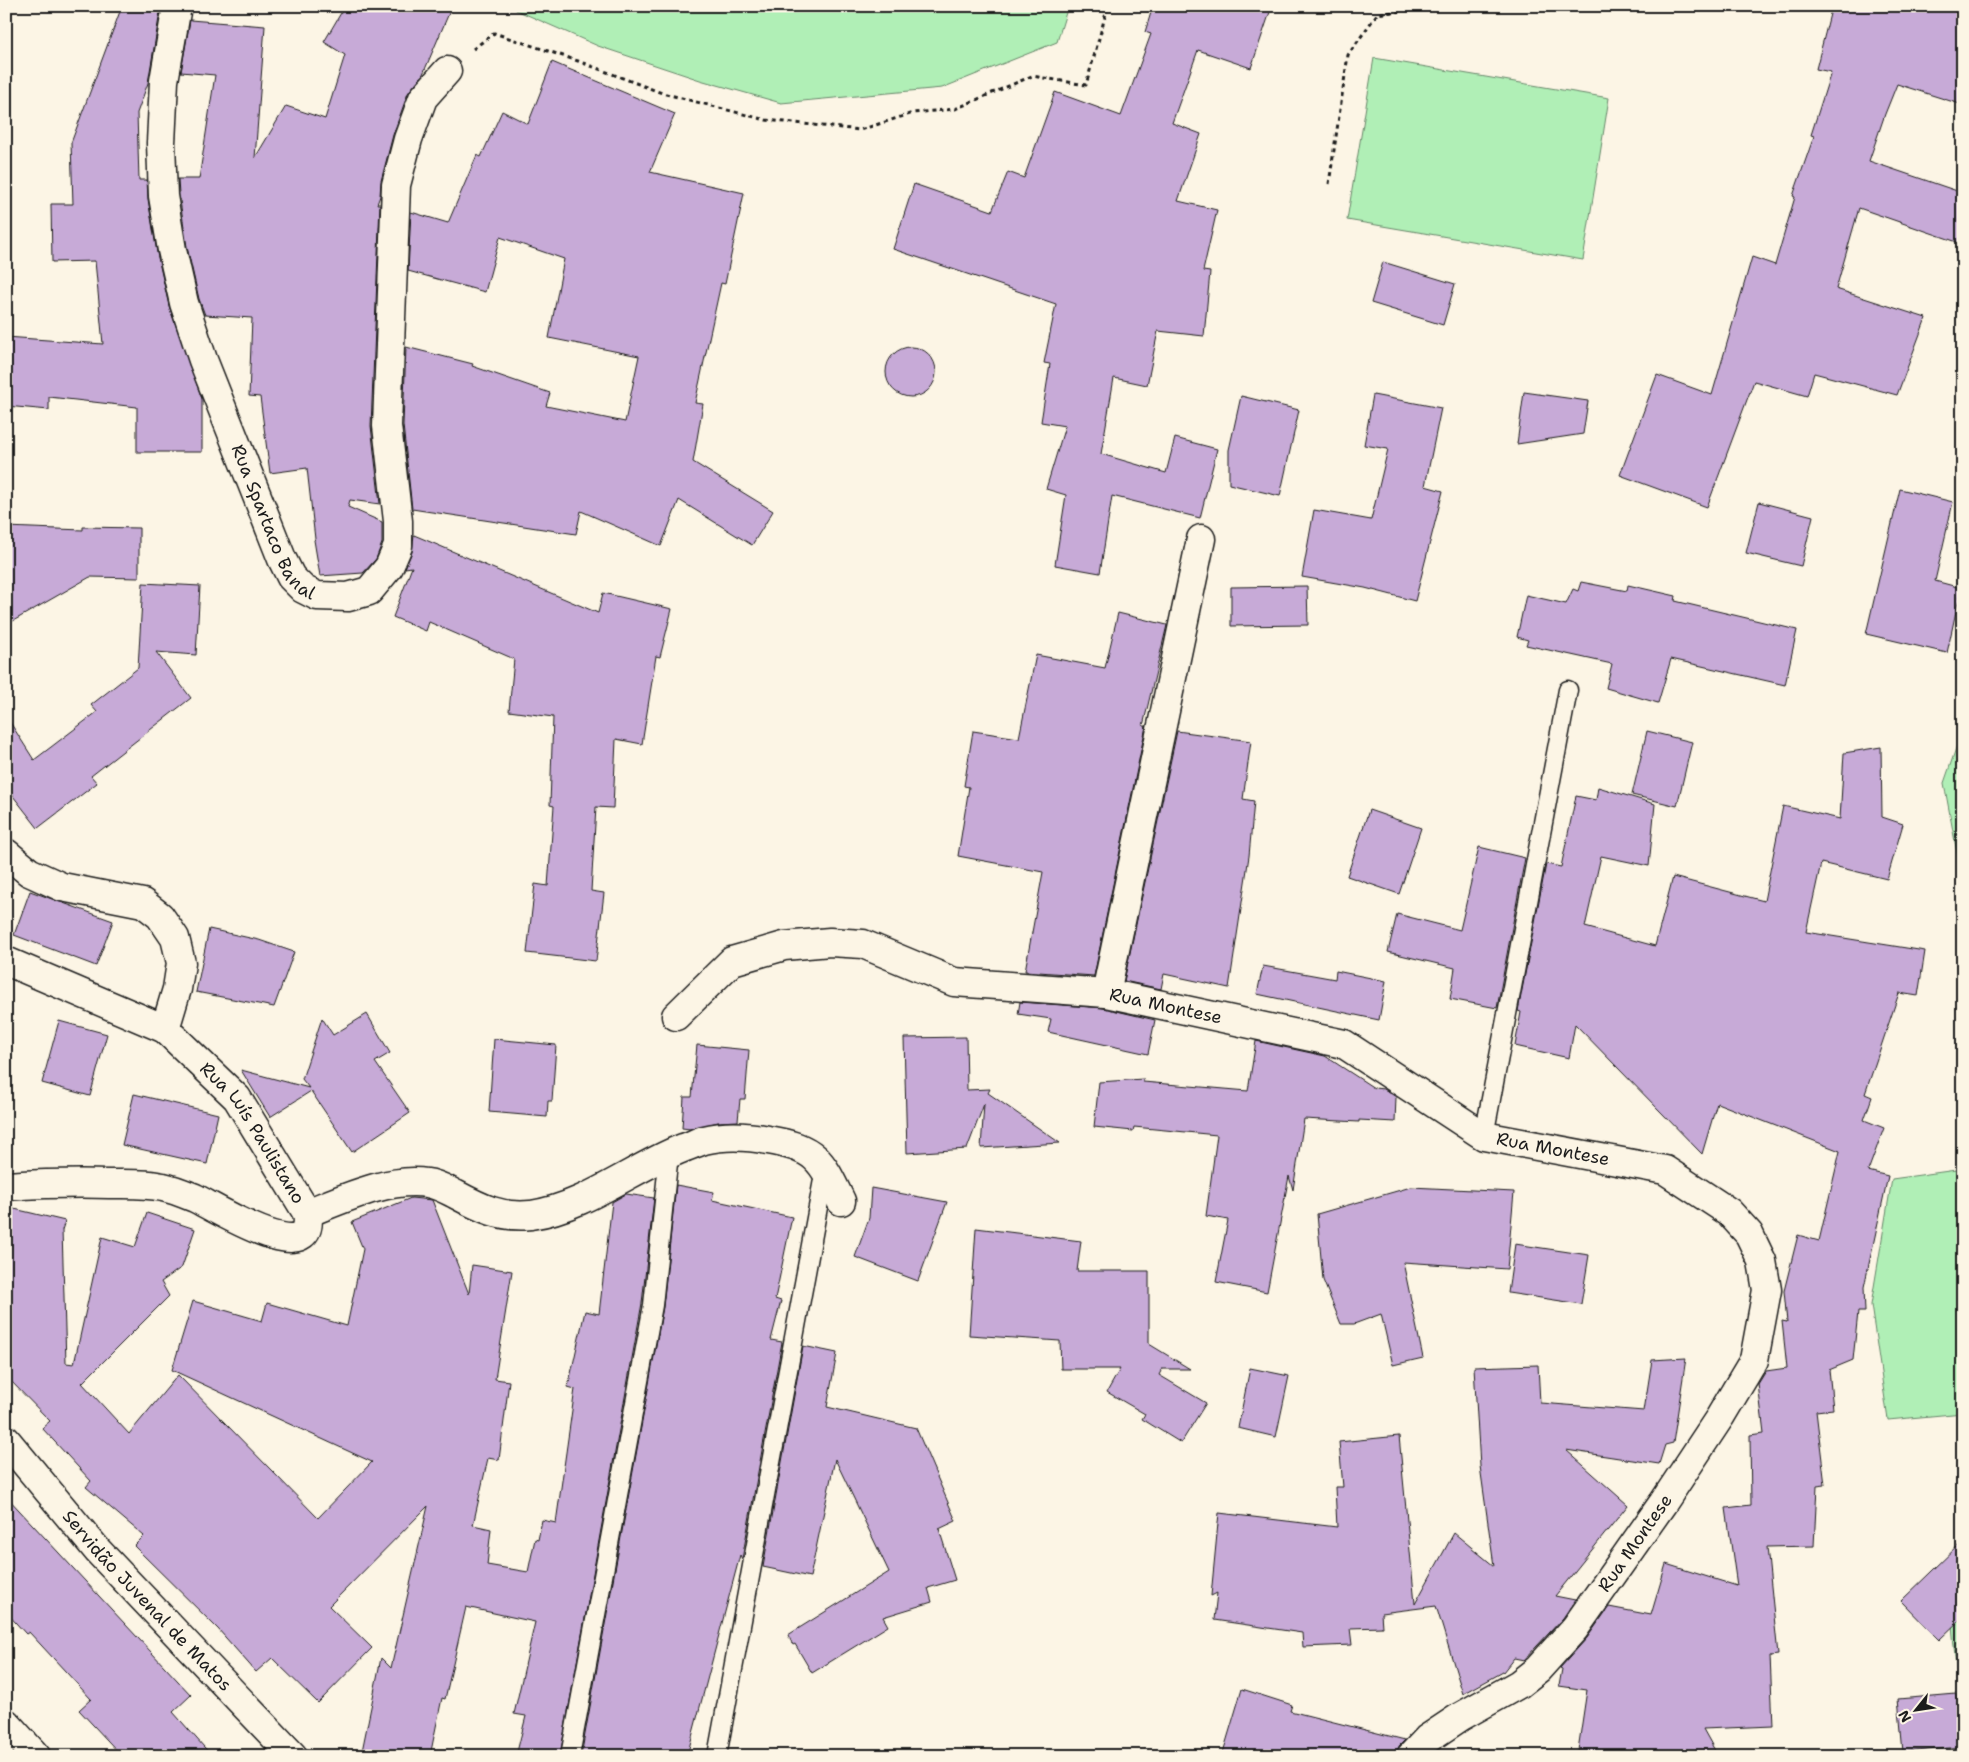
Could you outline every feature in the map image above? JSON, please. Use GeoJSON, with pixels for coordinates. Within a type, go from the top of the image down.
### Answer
{"type":"FeatureCollection","features":[{"type":"Feature","properties":{"kind":"street","name":"Rua Spartaco Banal"},"geometry":{"type":"LineString","coordinates":[[177,6],[164,81],[161,142],[163,196],[184,303],[203,360],[282,559],[291,577],[303,589],[317,596],[348,597],[369,591],[389,567],[398,546],[398,521],[387,426],[396,186],[408,139],[423,98],[447,71]]}},
{"type":"Feature","properties":{"kind":"street"},"geometry":{"type":"LineString","coordinates":[[1106,993],[1201,539]]}},
{"type":"Feature","properties":{"kind":"street"},"geometry":{"type":"LineString","coordinates":[[6,853],[29,872],[62,887],[143,903],[160,916],[175,938],[181,963],[177,989],[165,1029]]}},
{"type":"Feature","properties":{"kind":"street","name":"Rua Montese"},"geometry":{"type":"LineString","coordinates":[[676,1016],[732,962],[784,946],[830,942],[863,944],[901,958],[954,982],[1106,993],[1344,1044],[1484,1136],[1665,1170],[1729,1212],[1749,1234],[1762,1261],[1767,1290],[1754,1360],[1674,1488],[1575,1628],[1538,1669],[1518,1684],[1460,1717],[1427,1739],[1411,1756]]}},
{"type":"Feature","properties":{"kind":"street","name":"Rua Luís Paulistano"},"geometry":{"type":"LineString","coordinates":[[6,962],[165,1029],[237,1098],[307,1213],[308,1230],[294,1239],[276,1237],[224,1214],[195,1198],[162,1187],[92,1184],[6,1186]]}},
{"type":"Feature","properties":{"kind":"street"},"geometry":{"type":"LineString","coordinates":[[307,1213],[349,1196],[392,1184],[428,1183],[500,1215],[531,1214],[590,1197],[614,1182],[669,1154],[704,1140],[748,1136],[788,1143],[813,1155],[825,1168],[841,1201]]}},
{"type":"Feature","properties":{"kind":"street","name":"Servidão Juvenal de Matos"},"geometry":{"type":"LineString","coordinates":[[6,1440],[98,1551],[293,1756]]}},
{"type":"Feature","properties":{"kind":"street"},"geometry":{"type":"LineString","coordinates":[[6,1722],[36,1756]]}},
{"type":"Feature","properties":{"kind":"lane"},"geometry":{"type":"LineString","coordinates":[[1484,1136],[1568,690]]}},
{"type":"Feature","properties":{"kind":"lane"},"geometry":{"type":"LineString","coordinates":[[570,1756],[653,1304],[669,1154]]}},
{"type":"Feature","properties":{"kind":"lane"},"geometry":{"type":"LineString","coordinates":[[716,1756],[825,1168]]}},
{"type":"Feature","properties":{"kind":"path"},"geometry":{"type":"LineString","coordinates":[[447,71],[494,33],[578,61],[662,93],[766,120],[860,130],[913,113],[955,109],[1032,76],[1086,85],[1108,6]]}},
{"type":"Feature","properties":{"kind":"path"},"geometry":{"type":"LineString","coordinates":[[1329,184],[1348,55],[1377,14],[1437,6]]}},
{"type":"Feature","properties":{"kind":"green space"},"geometry":{"type":"Polygon","coordinates":[[[512,6],[1068,6],[1057,42],[942,88],[781,103],[700,80],[598,46],[516,10],[512,6]]]}},
{"type":"Feature","properties":{"kind":"green space"},"geometry":{"type":"Polygon","coordinates":[[[1374,58],[1609,98],[1583,260],[1347,220],[1374,58]]]}},
{"type":"Feature","properties":{"kind":"green space"},"geometry":{"type":"Polygon","coordinates":[[[1963,728],[1963,885],[1944,783],[1963,728]]]}},
{"type":"Feature","properties":{"kind":"green space"},"geometry":{"type":"Polygon","coordinates":[[[1963,1169],[1963,1413],[1888,1420],[1871,1305],[1892,1179],[1963,1169]]]}},
{"type":"Feature","properties":{"kind":"green space"},"geometry":{"type":"Polygon","coordinates":[[[1963,1598],[1963,1742],[1952,1625],[1963,1598]]]}},
{"type":"Feature","properties":{"kind":"building"},"geometry":{"type":"Polygon","coordinates":[[[122,6],[161,6],[148,83],[137,113],[139,180],[147,180],[148,199],[157,253],[169,306],[202,399],[202,452],[137,452],[137,407],[49,397],[49,410],[6,406],[6,337],[103,344],[95,261],[52,262],[51,204],[73,204],[71,143],[122,6]]]}},
{"type":"Feature","properties":{"kind":"building"},"geometry":{"type":"Polygon","coordinates":[[[345,6],[452,6],[423,74],[408,93],[393,135],[377,204],[380,204],[371,426],[380,504],[350,500],[348,507],[382,522],[382,543],[376,559],[363,573],[320,576],[314,540],[307,468],[270,473],[260,397],[249,396],[252,318],[205,315],[199,299],[187,247],[178,179],[199,179],[215,75],[181,72],[190,20],[265,26],[255,158],[286,106],[325,119],[345,55],[324,42],[345,6]]]}},
{"type":"Feature","properties":{"kind":"building"},"geometry":{"type":"Polygon","coordinates":[[[1153,6],[1272,6],[1251,68],[1198,50],[1172,123],[1201,134],[1178,201],[1217,210],[1203,271],[1210,272],[1204,336],[1158,331],[1147,385],[1114,378],[1101,454],[1166,473],[1175,438],[1217,449],[1200,518],[1112,496],[1100,573],[1055,565],[1066,495],[1046,489],[1065,426],[1041,422],[1050,364],[1044,363],[1056,304],[893,249],[914,184],[992,211],[1008,172],[1024,178],[1055,92],[1121,116],[1151,34],[1145,32],[1153,6]]]}},
{"type":"Feature","properties":{"kind":"building"},"geometry":{"type":"Polygon","coordinates":[[[1832,6],[1963,6],[1963,105],[1897,84],[1869,161],[1963,193],[1963,244],[1859,208],[1836,289],[1926,318],[1897,395],[1814,373],[1807,396],[1754,381],[1707,507],[1620,475],[1657,375],[1712,395],[1752,257],[1775,265],[1795,197],[1793,196],[1814,136],[1811,135],[1831,72],[1816,69],[1832,6]]]}},
{"type":"Feature","properties":{"kind":"building"},"geometry":{"type":"Polygon","coordinates":[[[552,62],[675,114],[650,172],[744,193],[725,284],[721,283],[695,403],[703,404],[693,462],[773,511],[752,545],[679,500],[661,546],[581,511],[576,534],[412,509],[403,425],[406,347],[473,364],[472,366],[550,393],[546,406],[625,422],[639,356],[549,338],[564,259],[500,237],[485,292],[408,271],[411,212],[448,223],[477,155],[481,157],[502,111],[528,124],[552,62]]]}},
{"type":"Feature","properties":{"kind":"building"},"geometry":{"type":"Polygon","coordinates":[[[1383,262],[1455,284],[1443,325],[1371,303],[1383,262]]]}},
{"type":"Feature","properties":{"kind":"building"},"geometry":{"type":"Polygon","coordinates":[[[911,347],[921,349],[929,354],[934,362],[936,372],[934,382],[929,390],[921,395],[911,397],[901,395],[893,390],[888,382],[886,372],[888,362],[893,354],[901,349],[911,347]]]}},
{"type":"Feature","properties":{"kind":"building"},"geometry":{"type":"Polygon","coordinates":[[[1524,392],[1588,401],[1583,434],[1517,444],[1524,392]]]}},
{"type":"Feature","properties":{"kind":"building"},"geometry":{"type":"Polygon","coordinates":[[[1373,395],[1441,408],[1425,486],[1443,491],[1415,601],[1365,588],[1302,577],[1314,510],[1371,520],[1388,449],[1364,445],[1373,395]]]}},
{"type":"Feature","properties":{"kind":"building"},"geometry":{"type":"Polygon","coordinates":[[[1241,396],[1299,410],[1280,496],[1229,484],[1229,450],[1241,396]]]}},
{"type":"Feature","properties":{"kind":"building"},"geometry":{"type":"Polygon","coordinates":[[[1900,489],[1953,502],[1935,581],[1961,588],[1947,653],[1866,634],[1900,489]]]}},
{"type":"Feature","properties":{"kind":"building"},"geometry":{"type":"Polygon","coordinates":[[[1759,502],[1813,516],[1801,566],[1746,553],[1759,502]]]}},
{"type":"Feature","properties":{"kind":"building"},"geometry":{"type":"Polygon","coordinates":[[[6,527],[83,530],[83,527],[139,528],[139,578],[90,577],[6,625],[6,527]]]}},
{"type":"Feature","properties":{"kind":"building"},"geometry":{"type":"Polygon","coordinates":[[[414,535],[598,613],[603,593],[672,609],[660,657],[656,656],[642,744],[616,739],[613,808],[596,807],[591,891],[604,893],[596,961],[527,953],[535,884],[548,886],[554,806],[550,805],[553,717],[509,711],[514,659],[429,622],[426,631],[393,617],[412,567],[405,568],[412,552],[414,535]]]}},
{"type":"Feature","properties":{"kind":"building"},"geometry":{"type":"Polygon","coordinates":[[[1581,582],[1627,591],[1628,585],[1676,596],[1675,601],[1797,630],[1785,685],[1671,659],[1658,703],[1606,688],[1612,664],[1526,645],[1528,640],[1517,637],[1526,595],[1566,604],[1573,589],[1578,591],[1581,582]]]}},
{"type":"Feature","properties":{"kind":"building"},"geometry":{"type":"Polygon","coordinates":[[[143,583],[200,586],[196,655],[156,652],[191,698],[91,776],[97,783],[38,828],[6,787],[6,716],[34,760],[97,712],[91,705],[138,668],[143,583]]]}},
{"type":"Feature","properties":{"kind":"building"},"geometry":{"type":"Polygon","coordinates":[[[1307,586],[1308,625],[1231,626],[1231,587],[1307,586]]]}},
{"type":"Feature","properties":{"kind":"building"},"geometry":{"type":"Polygon","coordinates":[[[1118,613],[1167,625],[1143,726],[1146,726],[1094,976],[1025,971],[1043,872],[958,856],[969,787],[964,786],[973,731],[1019,738],[1036,655],[1105,668],[1118,613]]]}},
{"type":"Feature","properties":{"kind":"building"},"geometry":{"type":"Polygon","coordinates":[[[1177,731],[1251,741],[1243,799],[1254,801],[1249,856],[1229,988],[1164,974],[1161,989],[1124,981],[1177,731]]]}},
{"type":"Feature","properties":{"kind":"building"},"geometry":{"type":"Polygon","coordinates":[[[1647,731],[1692,742],[1677,806],[1632,795],[1647,731]]]}},
{"type":"Feature","properties":{"kind":"building"},"geometry":{"type":"Polygon","coordinates":[[[1881,747],[1882,817],[1903,824],[1887,879],[1821,863],[1806,932],[1925,951],[1918,996],[1899,993],[1865,1094],[1872,1097],[1864,1120],[1884,1128],[1868,1171],[1888,1176],[1864,1287],[1865,1312],[1858,1312],[1853,1360],[1829,1370],[1833,1409],[1816,1411],[1825,1485],[1817,1486],[1814,1546],[1767,1547],[1778,1655],[1770,1656],[1773,1726],[1703,1729],[1718,1756],[1615,1756],[1578,1750],[1587,1690],[1559,1686],[1562,1669],[1560,1668],[1587,1638],[1609,1607],[1651,1615],[1666,1564],[1737,1586],[1726,1508],[1751,1505],[1750,1435],[1764,1433],[1758,1384],[1766,1371],[1787,1368],[1782,1321],[1787,1322],[1784,1291],[1798,1235],[1819,1241],[1840,1151],[1717,1103],[1702,1154],[1575,1024],[1569,1058],[1515,1046],[1521,1012],[1518,1011],[1546,864],[1561,867],[1576,796],[1596,800],[1598,787],[1655,804],[1649,866],[1601,856],[1585,927],[1655,946],[1673,877],[1764,901],[1783,806],[1840,819],[1844,753],[1881,747]]]}},
{"type":"Feature","properties":{"kind":"building"},"geometry":{"type":"Polygon","coordinates":[[[1369,810],[1421,828],[1399,894],[1347,876],[1369,810]]]}},
{"type":"Feature","properties":{"kind":"building"},"geometry":{"type":"Polygon","coordinates":[[[1479,847],[1525,858],[1497,1008],[1450,999],[1455,968],[1388,952],[1397,914],[1460,930],[1479,847]]]}},
{"type":"Feature","properties":{"kind":"building"},"geometry":{"type":"Polygon","coordinates":[[[30,891],[113,921],[96,966],[14,935],[30,891]]]}},
{"type":"Feature","properties":{"kind":"building"},"geometry":{"type":"Polygon","coordinates":[[[209,929],[259,940],[294,952],[274,1007],[196,992],[209,929]]]}},
{"type":"Feature","properties":{"kind":"building"},"geometry":{"type":"Polygon","coordinates":[[[1263,966],[1335,979],[1336,971],[1386,981],[1379,1020],[1257,994],[1263,966]]]}},
{"type":"Feature","properties":{"kind":"building"},"geometry":{"type":"Polygon","coordinates":[[[1020,1002],[1104,1008],[1155,1020],[1148,1054],[1048,1032],[1051,1019],[1018,1014],[1020,1002]]]}},
{"type":"Feature","properties":{"kind":"building"},"geometry":{"type":"Polygon","coordinates":[[[367,1014],[390,1053],[375,1062],[410,1113],[352,1152],[311,1091],[270,1117],[241,1070],[309,1088],[302,1079],[322,1018],[333,1035],[367,1014]]]}},
{"type":"Feature","properties":{"kind":"building"},"geometry":{"type":"Polygon","coordinates":[[[59,1021],[107,1034],[90,1096],[42,1083],[59,1021]]]}},
{"type":"Feature","properties":{"kind":"building"},"geometry":{"type":"Polygon","coordinates":[[[966,1037],[967,1090],[990,1089],[988,1093],[1060,1143],[981,1148],[984,1104],[967,1149],[907,1153],[904,1038],[966,1037]]]}},
{"type":"Feature","properties":{"kind":"building"},"geometry":{"type":"Polygon","coordinates":[[[494,1039],[556,1045],[552,1101],[548,1101],[547,1117],[489,1112],[494,1039]]]}},
{"type":"Feature","properties":{"kind":"building"},"geometry":{"type":"Polygon","coordinates":[[[1256,1041],[1325,1056],[1374,1088],[1384,1089],[1396,1097],[1395,1122],[1304,1119],[1293,1190],[1289,1176],[1267,1292],[1216,1282],[1228,1220],[1206,1216],[1217,1135],[1134,1127],[1133,1131],[1094,1127],[1099,1082],[1143,1079],[1143,1082],[1248,1091],[1256,1041]]]}},
{"type":"Feature","properties":{"kind":"building"},"geometry":{"type":"Polygon","coordinates":[[[697,1045],[749,1050],[745,1099],[740,1099],[738,1121],[718,1122],[690,1129],[682,1128],[684,1097],[692,1097],[697,1045]]]}},
{"type":"Feature","properties":{"kind":"building"},"geometry":{"type":"Polygon","coordinates":[[[134,1094],[218,1114],[207,1164],[122,1145],[134,1094]]]}},
{"type":"Feature","properties":{"kind":"building"},"geometry":{"type":"Polygon","coordinates":[[[676,1185],[714,1192],[712,1200],[792,1217],[775,1299],[781,1301],[771,1340],[782,1342],[742,1559],[740,1555],[687,1756],[581,1756],[663,1307],[676,1185]]]}},
{"type":"Feature","properties":{"kind":"building"},"geometry":{"type":"Polygon","coordinates":[[[1411,1187],[1514,1192],[1507,1269],[1403,1262],[1423,1358],[1393,1365],[1381,1314],[1354,1324],[1341,1324],[1323,1280],[1317,1214],[1411,1187]]]}},
{"type":"Feature","properties":{"kind":"building"},"geometry":{"type":"Polygon","coordinates":[[[871,1188],[947,1202],[918,1281],[855,1257],[869,1218],[871,1188]]]}},
{"type":"Feature","properties":{"kind":"building"},"geometry":{"type":"Polygon","coordinates":[[[626,1194],[654,1198],[642,1303],[560,1756],[516,1756],[526,1716],[514,1714],[535,1622],[466,1607],[445,1699],[442,1698],[430,1756],[361,1756],[381,1658],[391,1668],[428,1506],[329,1606],[372,1648],[318,1703],[272,1658],[256,1672],[218,1629],[134,1546],[144,1536],[86,1487],[91,1481],[42,1428],[50,1421],[6,1376],[6,1207],[65,1221],[62,1230],[66,1363],[74,1364],[102,1237],[135,1247],[147,1213],[195,1229],[182,1267],[161,1282],[169,1296],[82,1383],[129,1434],[178,1375],[318,1518],[372,1462],[172,1370],[193,1301],[262,1321],[267,1303],[347,1326],[363,1249],[352,1222],[411,1198],[432,1200],[469,1294],[472,1265],[512,1271],[495,1379],[509,1381],[499,1460],[488,1458],[473,1525],[491,1529],[487,1565],[528,1572],[535,1539],[538,1540],[542,1520],[556,1523],[575,1389],[568,1387],[585,1311],[599,1314],[612,1202],[626,1194]]]}},
{"type":"Feature","properties":{"kind":"building"},"geometry":{"type":"Polygon","coordinates":[[[976,1228],[1081,1241],[1077,1271],[1149,1271],[1149,1344],[1190,1369],[1162,1369],[1159,1375],[1206,1403],[1181,1443],[1142,1419],[1145,1414],[1107,1392],[1120,1369],[1061,1369],[1060,1341],[969,1335],[976,1228]]]}},
{"type":"Feature","properties":{"kind":"building"},"geometry":{"type":"Polygon","coordinates":[[[1515,1244],[1589,1255],[1581,1304],[1508,1293],[1515,1244]]]}},
{"type":"Feature","properties":{"kind":"building"},"geometry":{"type":"Polygon","coordinates":[[[803,1346],[837,1353],[827,1407],[916,1428],[956,1521],[939,1529],[955,1580],[928,1588],[932,1602],[883,1617],[888,1626],[812,1673],[788,1635],[889,1572],[835,1459],[810,1577],[763,1567],[803,1346]]]}},
{"type":"Feature","properties":{"kind":"building"},"geometry":{"type":"Polygon","coordinates":[[[1686,1358],[1673,1443],[1665,1445],[1659,1464],[1566,1450],[1628,1505],[1555,1596],[1575,1600],[1563,1618],[1524,1660],[1514,1658],[1503,1672],[1463,1694],[1436,1606],[1381,1613],[1382,1627],[1350,1628],[1352,1645],[1303,1647],[1302,1633],[1214,1620],[1217,1593],[1211,1596],[1219,1513],[1337,1527],[1335,1487],[1343,1487],[1339,1442],[1399,1436],[1415,1604],[1454,1533],[1494,1566],[1480,1466],[1474,1367],[1538,1365],[1540,1403],[1644,1411],[1652,1360],[1686,1358]]]}},
{"type":"Feature","properties":{"kind":"building"},"geometry":{"type":"Polygon","coordinates":[[[1250,1368],[1289,1376],[1276,1437],[1238,1428],[1250,1368]]]}},
{"type":"Feature","properties":{"kind":"building"},"geometry":{"type":"Polygon","coordinates":[[[6,1496],[191,1695],[173,1712],[212,1756],[122,1756],[79,1710],[91,1699],[29,1632],[26,1634],[6,1612],[6,1496]]]}},
{"type":"Feature","properties":{"kind":"building"},"geometry":{"type":"Polygon","coordinates":[[[1963,1541],[1963,1617],[1939,1640],[1901,1601],[1963,1541]]]}},
{"type":"Feature","properties":{"kind":"building"},"geometry":{"type":"Polygon","coordinates":[[[1242,1689],[1292,1705],[1290,1711],[1405,1740],[1399,1746],[1396,1756],[1222,1756],[1242,1689]]]}},
{"type":"Feature","properties":{"kind":"building"},"geometry":{"type":"Polygon","coordinates":[[[1956,1694],[1962,1747],[1903,1752],[1898,1699],[1956,1694]]]}}]}
